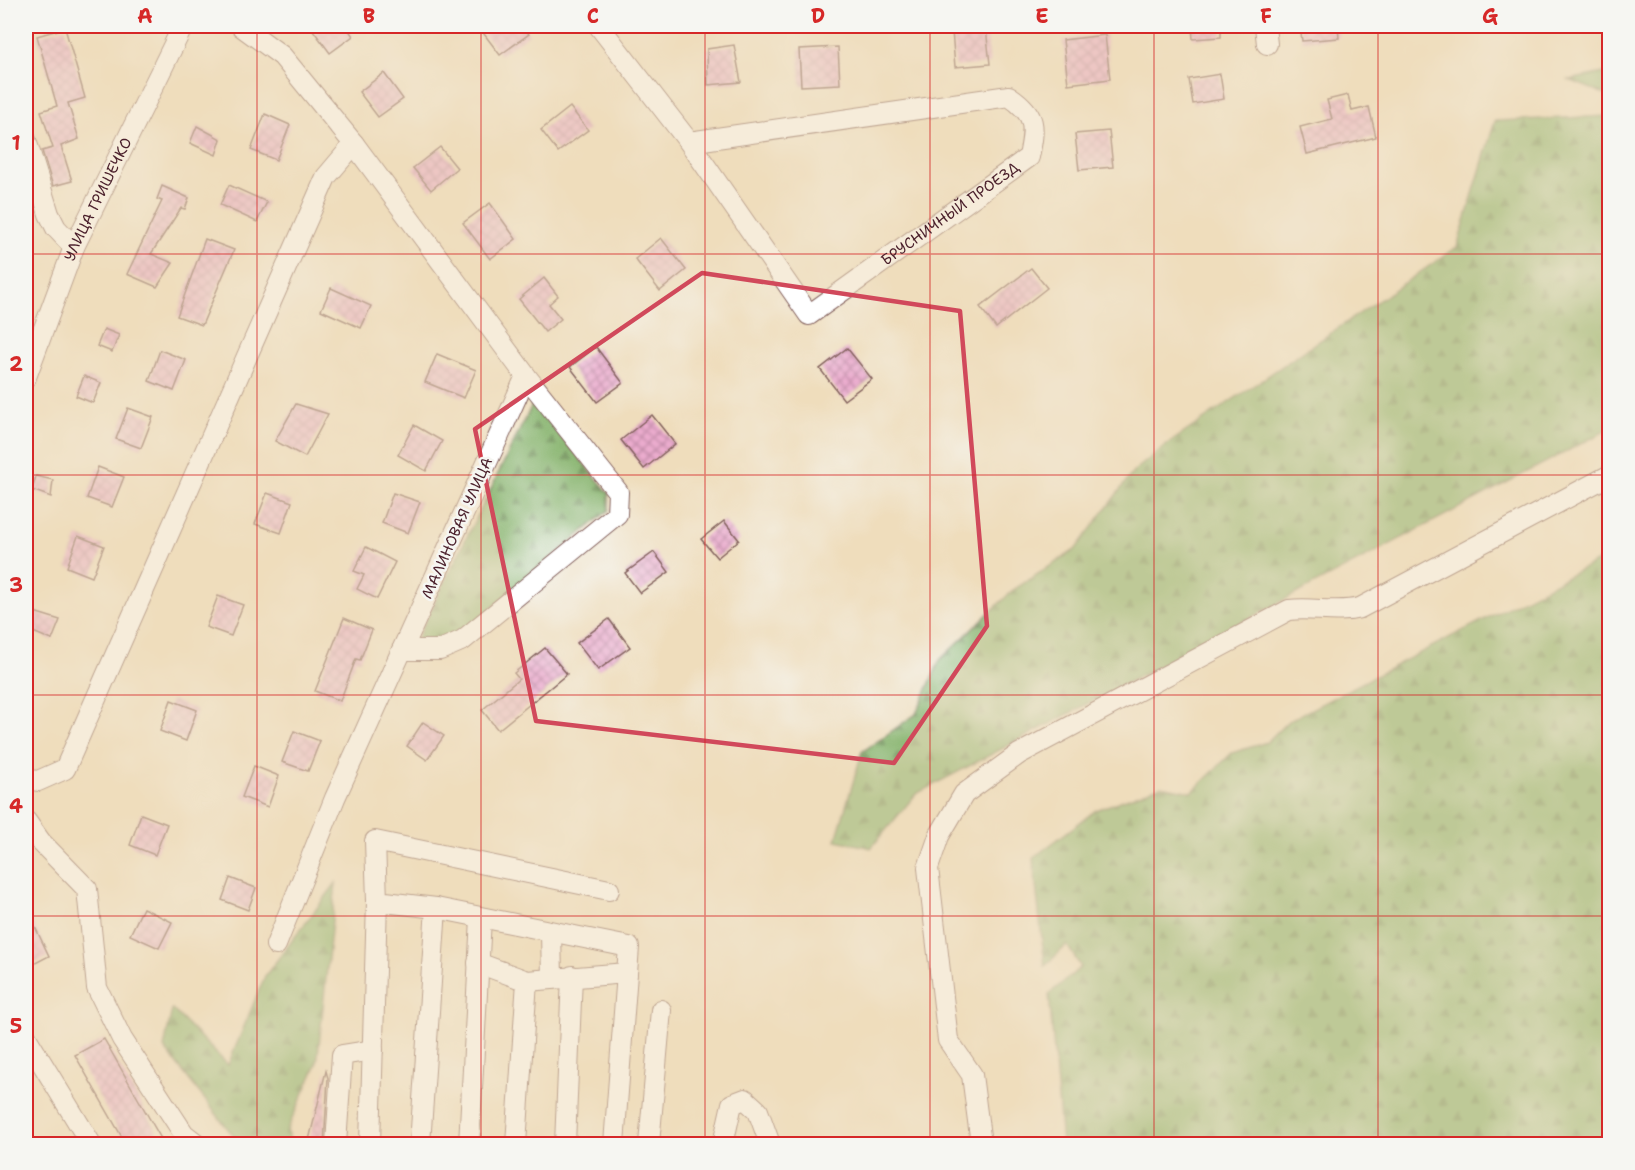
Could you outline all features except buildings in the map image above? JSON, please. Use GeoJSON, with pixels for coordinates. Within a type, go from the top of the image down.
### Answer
{"type":"FeatureCollection","features":[{"type":"Feature","properties":{"kind":"street","name":"УЛИЦА ГРИШЕЧКО"},"geometry":{"type":"LineString","coordinates":[[28,364],[74,246],[183,26]]}},
{"type":"Feature","properties":{"kind":"street"},"geometry":{"type":"LineString","coordinates":[[241,26],[282,56],[354,144],[526,376],[618,492],[617,514],[463,640],[440,650],[402,650]]}},
{"type":"Feature","properties":{"kind":"street","name":"БРУСНИЧНЫЙ ПРОЕЗД"},"geometry":{"type":"LineString","coordinates":[[600,26],[689,142],[809,315],[1029,157],[1034,132],[1026,108],[1010,96],[689,142]]}},
{"type":"Feature","properties":{"kind":"street"},"geometry":{"type":"LineString","coordinates":[[26,140],[49,214],[56,228],[74,246]]}},
{"type":"Feature","properties":{"kind":"street"},"geometry":{"type":"LineString","coordinates":[[26,779],[38,781],[65,769],[326,177],[354,144]]}},
{"type":"Feature","properties":{"kind":"street","name":"МАЛИНОВАЯ УЛИЦА"},"geometry":{"type":"LineString","coordinates":[[276,945],[335,798],[526,376]]}},
{"type":"Feature","properties":{"kind":"street"},"geometry":{"type":"LineString","coordinates":[[981,1144],[972,1075],[948,1040],[928,868],[939,836],[964,794],[1019,754],[1289,610],[1309,607],[1346,612],[1360,608],[1610,475]]}},
{"type":"Feature","properties":{"kind":"street"},"geometry":{"type":"LineString","coordinates":[[26,821],[41,842],[87,889],[97,988],[122,1039],[184,1134],[197,1144]]}},
{"type":"Feature","properties":{"kind":"street"},"geometry":{"type":"LineString","coordinates":[[370,1144],[377,901],[375,841],[609,890]]}},
{"type":"Feature","properties":{"kind":"street"},"geometry":{"type":"LineString","coordinates":[[377,901],[436,908],[629,947],[614,1144]]}},
{"type":"Feature","properties":{"kind":"street"},"geometry":{"type":"LineString","coordinates":[[420,1144],[436,908]]}},
{"type":"Feature","properties":{"kind":"street"},"geometry":{"type":"LineString","coordinates":[[469,1144],[481,918]]}},
{"type":"Feature","properties":{"kind":"street"},"geometry":{"type":"LineString","coordinates":[[551,932],[552,978]]}},
{"type":"Feature","properties":{"kind":"street"},"geometry":{"type":"LineString","coordinates":[[478,963],[527,981],[627,973]]}},
{"type":"Feature","properties":{"kind":"street"},"geometry":{"type":"LineString","coordinates":[[565,1144],[573,976]]}},
{"type":"Feature","properties":{"kind":"street"},"geometry":{"type":"LineString","coordinates":[[516,1144],[527,981]]}},
{"type":"Feature","properties":{"kind":"street"},"geometry":{"type":"LineString","coordinates":[[649,1144],[662,1010]]}},
{"type":"Feature","properties":{"kind":"street"},"geometry":{"type":"LineString","coordinates":[[26,1037],[91,1144]]}},
{"type":"Feature","properties":{"kind":"street"},"geometry":{"type":"LineString","coordinates":[[336,1144],[342,1055],[373,1050]]}},
{"type":"Feature","properties":{"kind":"street"},"geometry":{"type":"LineString","coordinates":[[723,1144],[732,1104],[745,1098],[758,1112],[770,1144]]}},
{"type":"Feature","properties":{"kind":"highlighted area"},"geometry":{"type":"Polygon","coordinates":[[[702,273],[960,311],[987,626],[894,763],[536,721],[475,429],[702,273]]]}},
{"type":"Feature","properties":{"kind":"green space"},"geometry":{"type":"Polygon","coordinates":[[[1609,72],[1609,96],[1569,80],[1609,72]]]}},
{"type":"Feature","properties":{"kind":"green space"},"geometry":{"type":"Polygon","coordinates":[[[1609,116],[1609,429],[916,794],[871,848],[836,840],[862,752],[916,714],[940,660],[1013,590],[1075,550],[1134,471],[1169,443],[1457,247],[1495,121],[1609,116]]]}},
{"type":"Feature","properties":{"kind":"green space"},"geometry":{"type":"Polygon","coordinates":[[[533,403],[609,493],[609,510],[463,632],[436,645],[417,638],[533,403]]]}},
{"type":"Feature","properties":{"kind":"green space"},"geometry":{"type":"Polygon","coordinates":[[[1609,555],[1609,1144],[1062,1144],[1049,994],[1081,967],[1067,945],[1045,966],[1033,858],[1096,810],[1161,786],[1192,792],[1232,753],[1267,742],[1288,721],[1609,555]]]}},
{"type":"Feature","properties":{"kind":"green space"},"geometry":{"type":"Polygon","coordinates":[[[336,883],[317,1064],[287,1130],[291,1144],[240,1144],[164,1048],[172,1009],[228,1065],[265,976],[336,883]]]}}]}
